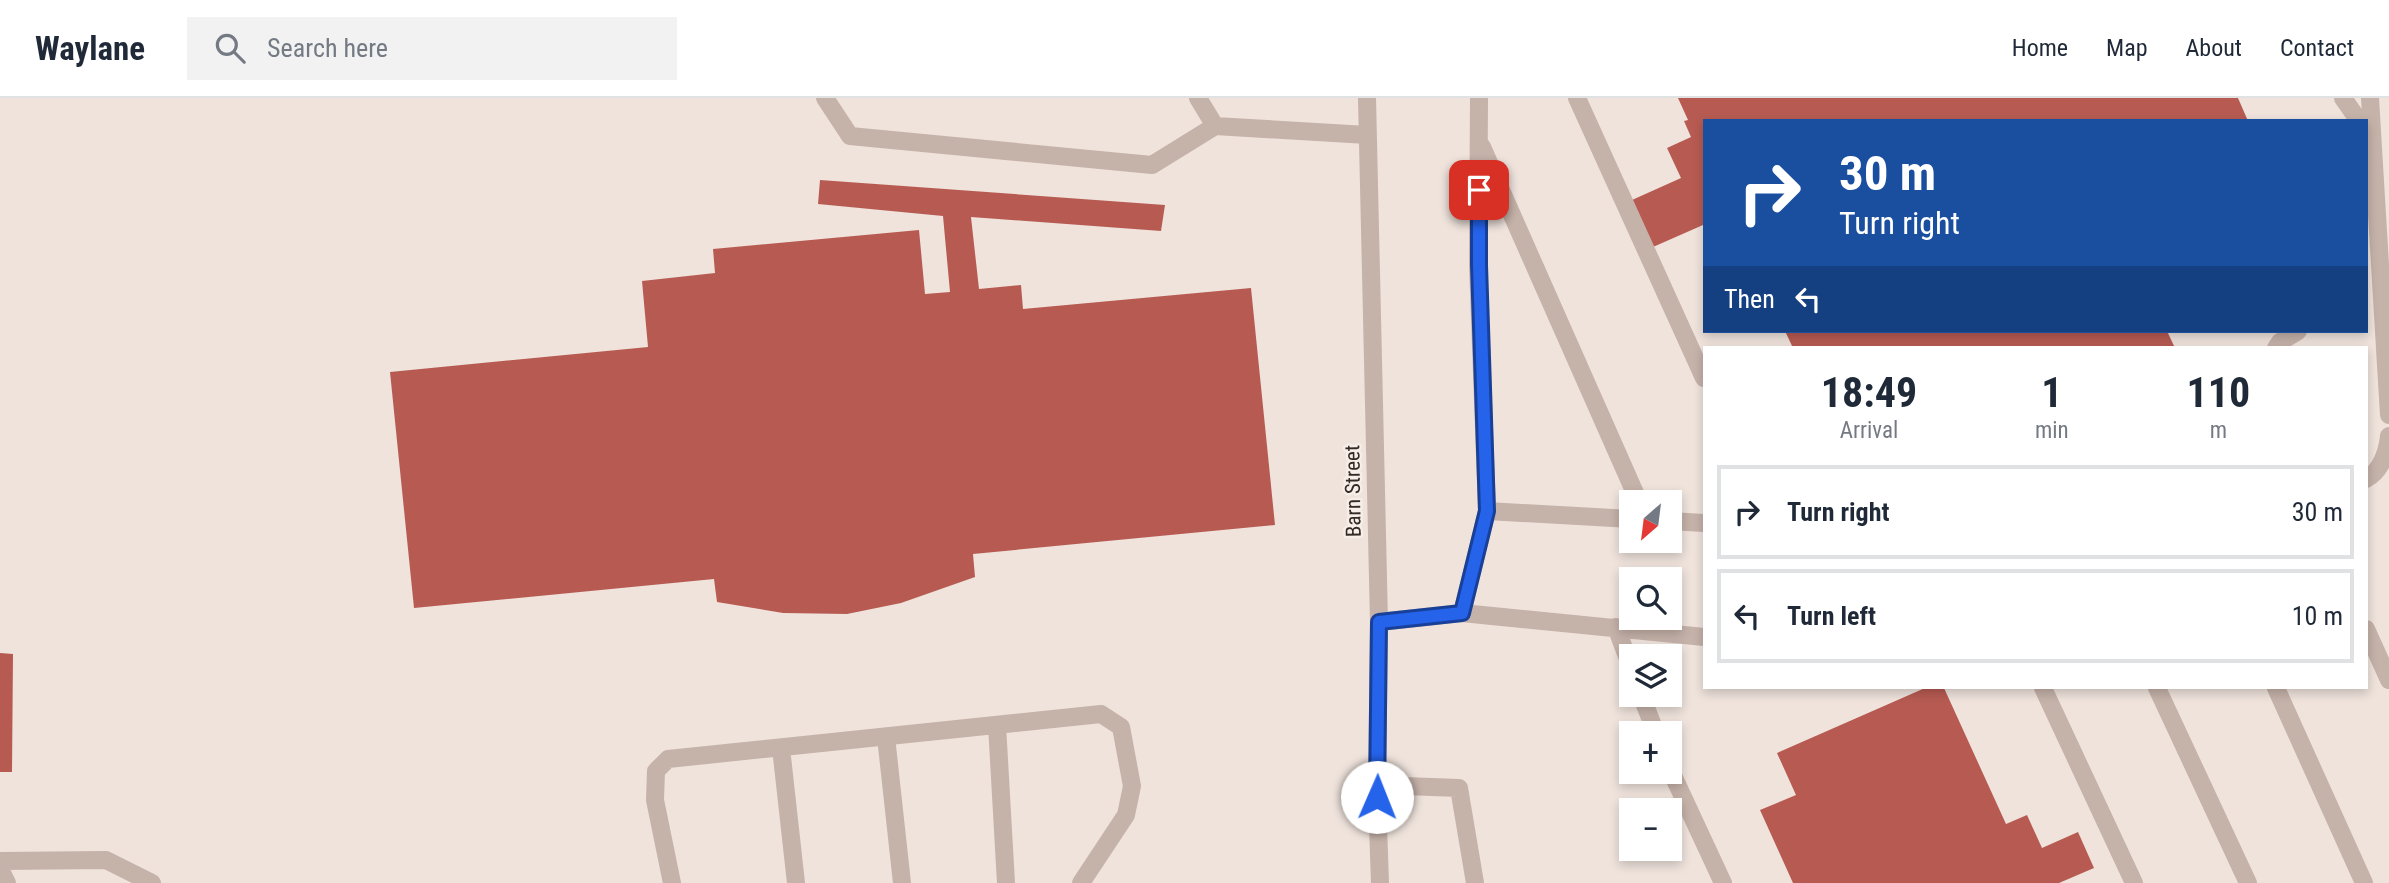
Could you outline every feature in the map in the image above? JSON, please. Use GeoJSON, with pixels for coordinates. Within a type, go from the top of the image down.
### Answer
{"type":"FeatureCollection","features":[{"type":"Feature","properties":{"kind":"street"},"geometry":{"type":"LineString","coordinates":[[825,98],[850,136],[1152,165],[1215,126],[1367,135]]}},
{"type":"Feature","properties":{"kind":"street"},"geometry":{"type":"LineString","coordinates":[[1198,98],[1215,126]]}},
{"type":"Feature","properties":{"kind":"street","name":"Barn Street"},"geometry":{"type":"LineString","coordinates":[[1367,98],[1379,622],[1377,785],[1380,883]]}},
{"type":"Feature","properties":{"kind":"street"},"geometry":{"type":"LineString","coordinates":[[1462,613],[1487,511],[1479,265],[1479,98]]}},
{"type":"Feature","properties":{"kind":"street"},"geometry":{"type":"LineString","coordinates":[[1577,98],[1703,375]]}},
{"type":"Feature","properties":{"kind":"street"},"geometry":{"type":"LineString","coordinates":[[2343,98],[2358,119]]}},
{"type":"Feature","properties":{"kind":"street"},"geometry":{"type":"LineString","coordinates":[[2371,98],[2373,282],[2389,415]]}},
{"type":"Feature","properties":{"kind":"street"},"geometry":{"type":"LineString","coordinates":[[1479,140],[1634,490]]}},
{"type":"Feature","properties":{"kind":"street"},"geometry":{"type":"LineString","coordinates":[[2277,346],[2295,333]]}},
{"type":"Feature","properties":{"kind":"street"},"geometry":{"type":"LineString","coordinates":[[2375,477],[2387,455],[2389,436]]}},
{"type":"Feature","properties":{"kind":"street"},"geometry":{"type":"LineString","coordinates":[[1487,511],[1619,518]]}},
{"type":"Feature","properties":{"kind":"street"},"geometry":{"type":"LineString","coordinates":[[1682,522],[1703,523]]}},
{"type":"Feature","properties":{"kind":"street"},"geometry":{"type":"LineString","coordinates":[[1379,622],[1462,613],[1703,637]]}},
{"type":"Feature","properties":{"kind":"street"},"geometry":{"type":"LineString","coordinates":[[1616,627],[1622,644]]}},
{"type":"Feature","properties":{"kind":"street"},"geometry":{"type":"LineString","coordinates":[[2368,633],[2389,680]]}},
{"type":"Feature","properties":{"kind":"street"},"geometry":{"type":"LineString","coordinates":[[2043,689],[2134,883]]}},
{"type":"Feature","properties":{"kind":"street"},"geometry":{"type":"LineString","coordinates":[[2157,689],[2248,883]]}},
{"type":"Feature","properties":{"kind":"street"},"geometry":{"type":"LineString","coordinates":[[2276,689],[2364,883]]}},
{"type":"Feature","properties":{"kind":"street"},"geometry":{"type":"LineString","coordinates":[[671,883],[655,800],[656,771],[668,759],[1101,714],[1121,727],[1132,786],[1126,815],[1081,883]]}},
{"type":"Feature","properties":{"kind":"street"},"geometry":{"type":"LineString","coordinates":[[997,725],[1006,883]]}},
{"type":"Feature","properties":{"kind":"street"},"geometry":{"type":"LineString","coordinates":[[886,737],[902,883]]}},
{"type":"Feature","properties":{"kind":"street"},"geometry":{"type":"LineString","coordinates":[[781,748],[796,883]]}},
{"type":"Feature","properties":{"kind":"street"},"geometry":{"type":"LineString","coordinates":[[1677,784],[1723,883]]}},
{"type":"Feature","properties":{"kind":"street"},"geometry":{"type":"LineString","coordinates":[[1377,785],[1459,788],[1475,883]]}},
{"type":"Feature","properties":{"kind":"street"},"geometry":{"type":"LineString","coordinates":[[0,861],[106,860],[152,883]]}},
{"type":"Feature","properties":{"kind":"street"},"geometry":{"type":"LineString","coordinates":[[0,869],[7,883]]}},
{"type":"Feature","properties":{"kind":"building"},"geometry":{"type":"Polygon","coordinates":[[[1678,98],[2238,98],[2247,119],[1703,119],[1703,225],[1653,247],[1632,200],[1681,178],[1667,148],[1691,137],[1684,121],[1688,120],[1678,98]]]}},
{"type":"Feature","properties":{"kind":"building"},"geometry":{"type":"Polygon","coordinates":[[[820,180],[1165,205],[1161,231],[971,217],[979,289],[1021,285],[1023,309],[1251,288],[1275,525],[973,554],[975,577],[901,603],[847,614],[783,613],[717,602],[714,579],[414,608],[390,372],[648,347],[642,281],[715,273],[713,249],[919,230],[925,294],[950,292],[943,216],[818,204],[820,180]]]}},
{"type":"Feature","properties":{"kind":"building"},"geometry":{"type":"Polygon","coordinates":[[[1786,333],[2168,333],[2174,346],[1792,346],[1786,333]]]}},
{"type":"Feature","properties":{"kind":"building"},"geometry":{"type":"Polygon","coordinates":[[[0,653],[13,654],[12,772],[0,772],[0,653]]]}},
{"type":"Feature","properties":{"kind":"building"},"geometry":{"type":"Polygon","coordinates":[[[1923,689],[1944,689],[2006,824],[2027,815],[2042,848],[2078,832],[2094,868],[2059,883],[1793,883],[1760,810],[1796,795],[1777,753],[1923,689]]]}},
{"type":"Feature","properties":{"kind":"route"},"geometry":{"type":"LineString","coordinates":[[1377,797],[1379,622],[1462,613],[1487,511],[1479,190]]}}]}
